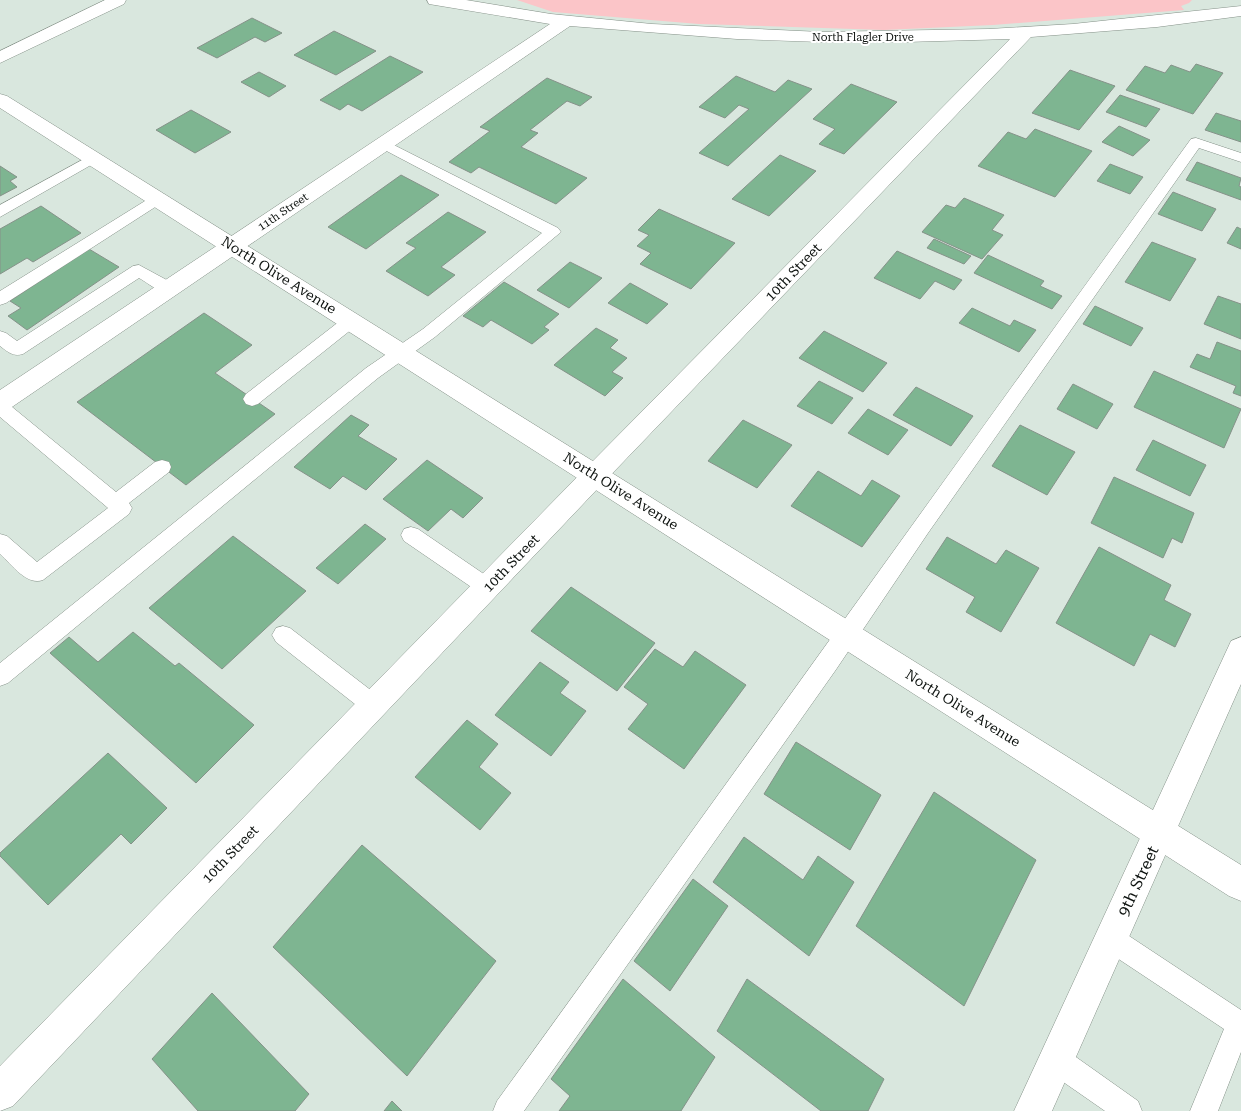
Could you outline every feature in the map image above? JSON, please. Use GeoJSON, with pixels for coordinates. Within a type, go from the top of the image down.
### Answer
{"type":"FeatureCollection","features":[{"type":"Feature","properties":{"kind":"street","name":"North Flagler Drive"},"geometry":{"type":"LineString","coordinates":[[436,0],[483,4],[566,21],[752,35],[844,38],[935,38],[1024,34],[1110,28],[1241,11]]}},
{"type":"Feature","properties":{"kind":"street"},"geometry":{"type":"LineString","coordinates":[[0,58],[108,2]]}},
{"type":"Feature","properties":{"kind":"street","name":"11th Street"},"geometry":{"type":"LineString","coordinates":[[0,402],[566,21]]}},
{"type":"Feature","properties":{"kind":"street","name":"10th Street"},"geometry":{"type":"LineString","coordinates":[[0,1093],[595,475],[1024,34]]}},
{"type":"Feature","properties":{"kind":"street","name":"North Olive Avenue"},"geometry":{"type":"LineString","coordinates":[[0,100],[1241,884]]}},
{"type":"Feature","properties":{"kind":"street","name":"9th Street"},"geometry":{"type":"LineString","coordinates":[[1033,1111],[1241,650]]}},
{"type":"Feature","properties":{"kind":"lane"},"geometry":{"type":"LineString","coordinates":[[507,1111],[1196,142],[1241,158]]}},
{"type":"Feature","properties":{"kind":"lane"},"geometry":{"type":"LineString","coordinates":[[0,676],[372,372],[402,353],[553,232],[384,144]]}},
{"type":"Feature","properties":{"kind":"lane"},"geometry":{"type":"LineString","coordinates":[[0,212],[93,158]]}},
{"type":"Feature","properties":{"kind":"lane"},"geometry":{"type":"LineString","coordinates":[[0,299],[158,199]]}},
{"type":"Feature","properties":{"kind":"lane"},"geometry":{"type":"LineString","coordinates":[[0,337],[18,350],[139,270],[170,289]]}},
{"type":"Feature","properties":{"kind":"lane"},"geometry":{"type":"LineString","coordinates":[[252,399],[351,321]]}},
{"type":"Feature","properties":{"kind":"lane"},"geometry":{"type":"LineString","coordinates":[[0,407],[122,508],[36,574],[0,542]]}},
{"type":"Feature","properties":{"kind":"lane"},"geometry":{"type":"LineString","coordinates":[[115,503],[162,467]]}},
{"type":"Feature","properties":{"kind":"lane"},"geometry":{"type":"LineString","coordinates":[[411,535],[487,587]]}},
{"type":"Feature","properties":{"kind":"lane"},"geometry":{"type":"LineString","coordinates":[[283,635],[373,705]]}},
{"type":"Feature","properties":{"kind":"lane"},"geometry":{"type":"LineString","coordinates":[[1111,939],[1239,1024],[1204,1111]]}},
{"type":"Feature","properties":{"kind":"lane"},"geometry":{"type":"LineString","coordinates":[[1056,1060],[1128,1111]]}},
{"type":"Feature","properties":{"kind":"shaded area"},"geometry":{"type":"Polygon","coordinates":[[[517,0],[1192,0],[1181,6],[1184,10],[993,25],[884,30],[699,24],[553,12],[517,0]]]}},
{"type":"Feature","properties":{"kind":"building"},"geometry":{"type":"Polygon","coordinates":[[[252,18],[282,33],[265,42],[255,37],[217,58],[197,48],[252,18]]]}},
{"type":"Feature","properties":{"kind":"building"},"geometry":{"type":"Polygon","coordinates":[[[334,31],[376,51],[336,75],[294,55],[334,31]]]}},
{"type":"Feature","properties":{"kind":"building"},"geometry":{"type":"Polygon","coordinates":[[[390,56],[423,72],[362,111],[348,104],[340,110],[320,100],[390,56]]]}},
{"type":"Feature","properties":{"kind":"building"},"geometry":{"type":"Polygon","coordinates":[[[1196,64],[1223,73],[1193,114],[1126,90],[1145,66],[1165,73],[1171,65],[1190,72],[1196,64]]]}},
{"type":"Feature","properties":{"kind":"building"},"geometry":{"type":"Polygon","coordinates":[[[1070,70],[1115,86],[1079,130],[1032,113],[1070,70]]]}},
{"type":"Feature","properties":{"kind":"building"},"geometry":{"type":"Polygon","coordinates":[[[259,72],[286,86],[269,97],[241,82],[259,72]]]}},
{"type":"Feature","properties":{"kind":"building"},"geometry":{"type":"Polygon","coordinates":[[[736,76],[775,92],[788,80],[812,89],[728,166],[699,153],[749,109],[739,105],[725,118],[699,107],[736,76]]]}},
{"type":"Feature","properties":{"kind":"building"},"geometry":{"type":"Polygon","coordinates":[[[547,78],[592,97],[580,106],[567,101],[530,130],[538,133],[521,147],[587,178],[556,204],[479,167],[471,173],[449,162],[490,131],[480,127],[547,78]]]}},
{"type":"Feature","properties":{"kind":"building"},"geometry":{"type":"Polygon","coordinates":[[[851,84],[897,102],[844,154],[819,144],[835,129],[813,119],[851,84]]]}},
{"type":"Feature","properties":{"kind":"building"},"geometry":{"type":"Polygon","coordinates":[[[1120,95],[1160,109],[1146,127],[1106,112],[1120,95]]]}},
{"type":"Feature","properties":{"kind":"building"},"geometry":{"type":"Polygon","coordinates":[[[191,110],[231,132],[195,153],[156,130],[191,110]]]}},
{"type":"Feature","properties":{"kind":"building"},"geometry":{"type":"Polygon","coordinates":[[[1216,113],[1241,121],[1241,142],[1205,130],[1216,113]]]}},
{"type":"Feature","properties":{"kind":"building"},"geometry":{"type":"Polygon","coordinates":[[[1119,126],[1150,140],[1133,156],[1102,142],[1119,126]]]}},
{"type":"Feature","properties":{"kind":"building"},"geometry":{"type":"Polygon","coordinates":[[[1035,129],[1092,151],[1055,197],[978,166],[1008,132],[1026,139],[1035,129]]]}},
{"type":"Feature","properties":{"kind":"building"},"geometry":{"type":"Polygon","coordinates":[[[780,155],[816,171],[769,216],[732,199],[780,155]]]}},
{"type":"Feature","properties":{"kind":"building"},"geometry":{"type":"Polygon","coordinates":[[[1197,162],[1241,178],[1239,186],[1241,187],[1241,200],[1186,180],[1197,162]]]}},
{"type":"Feature","properties":{"kind":"building"},"geometry":{"type":"Polygon","coordinates":[[[1110,164],[1143,177],[1130,194],[1097,181],[1110,164]]]}},
{"type":"Feature","properties":{"kind":"building"},"geometry":{"type":"Polygon","coordinates":[[[0,166],[17,177],[10,181],[17,187],[0,196],[0,166]]]}},
{"type":"Feature","properties":{"kind":"building"},"geometry":{"type":"Polygon","coordinates":[[[401,175],[439,195],[366,249],[328,227],[401,175]]]}},
{"type":"Feature","properties":{"kind":"building"},"geometry":{"type":"Polygon","coordinates":[[[1173,192],[1216,209],[1202,231],[1158,214],[1173,192]]]}},
{"type":"Feature","properties":{"kind":"building"},"geometry":{"type":"Polygon","coordinates":[[[964,198],[1004,215],[992,230],[1003,235],[982,259],[922,232],[946,205],[955,208],[964,198]]]}},
{"type":"Feature","properties":{"kind":"building"},"geometry":{"type":"Polygon","coordinates":[[[41,206],[81,233],[33,262],[27,258],[0,274],[0,229],[41,206]]]}},
{"type":"Feature","properties":{"kind":"building"},"geometry":{"type":"Polygon","coordinates":[[[659,209],[735,243],[691,289],[640,264],[651,253],[637,246],[649,235],[638,230],[659,209]]]}},
{"type":"Feature","properties":{"kind":"building"},"geometry":{"type":"Polygon","coordinates":[[[448,212],[486,232],[441,267],[455,275],[428,296],[386,271],[416,248],[406,243],[448,212]]]}},
{"type":"Feature","properties":{"kind":"building"},"geometry":{"type":"Polygon","coordinates":[[[1237,227],[1241,229],[1241,249],[1227,243],[1237,227]]]}},
{"type":"Feature","properties":{"kind":"building"},"geometry":{"type":"Polygon","coordinates":[[[934,239],[971,256],[964,264],[927,248],[934,239]]]}},
{"type":"Feature","properties":{"kind":"building"},"geometry":{"type":"Polygon","coordinates":[[[1152,242],[1196,259],[1170,301],[1125,282],[1152,242]]]}},
{"type":"Feature","properties":{"kind":"building"},"geometry":{"type":"Polygon","coordinates":[[[89,249],[119,267],[27,330],[8,316],[21,308],[10,301],[89,249]]]}},
{"type":"Feature","properties":{"kind":"building"},"geometry":{"type":"Polygon","coordinates":[[[897,251],[962,280],[954,290],[935,281],[920,299],[874,278],[897,251]]]}},
{"type":"Feature","properties":{"kind":"building"},"geometry":{"type":"Polygon","coordinates":[[[988,255],[1044,281],[1040,286],[1062,296],[1052,309],[974,273],[988,255]]]}},
{"type":"Feature","properties":{"kind":"building"},"geometry":{"type":"Polygon","coordinates":[[[570,262],[602,278],[569,308],[537,290],[570,262]]]}},
{"type":"Feature","properties":{"kind":"building"},"geometry":{"type":"Polygon","coordinates":[[[504,282],[559,314],[544,327],[549,330],[532,344],[491,320],[483,327],[463,316],[504,282]]]}},
{"type":"Feature","properties":{"kind":"building"},"geometry":{"type":"Polygon","coordinates":[[[630,283],[668,304],[647,324],[608,303],[630,283]]]}},
{"type":"Feature","properties":{"kind":"building"},"geometry":{"type":"Polygon","coordinates":[[[1218,296],[1241,304],[1241,339],[1204,324],[1218,296]]]}},
{"type":"Feature","properties":{"kind":"building"},"geometry":{"type":"Polygon","coordinates":[[[1095,306],[1143,328],[1131,346],[1083,324],[1095,306]]]}},
{"type":"Feature","properties":{"kind":"building"},"geometry":{"type":"Polygon","coordinates":[[[972,308],[1010,326],[1014,320],[1036,330],[1019,352],[959,323],[972,308]]]}},
{"type":"Feature","properties":{"kind":"building"},"geometry":{"type":"Polygon","coordinates":[[[204,313],[252,345],[215,373],[275,414],[186,485],[77,402],[204,313]]]}},
{"type":"Feature","properties":{"kind":"building"},"geometry":{"type":"Polygon","coordinates":[[[596,328],[618,340],[610,348],[627,358],[612,372],[623,378],[605,396],[554,365],[596,328]]]}},
{"type":"Feature","properties":{"kind":"building"},"geometry":{"type":"Polygon","coordinates":[[[824,331],[887,363],[863,392],[799,358],[824,331]]]}},
{"type":"Feature","properties":{"kind":"building"},"geometry":{"type":"Polygon","coordinates":[[[1217,342],[1241,351],[1241,396],[1233,393],[1236,386],[1190,367],[1197,354],[1210,359],[1217,342]]]}},
{"type":"Feature","properties":{"kind":"building"},"geometry":{"type":"Polygon","coordinates":[[[1154,371],[1241,409],[1224,448],[1134,407],[1154,371]]]}},
{"type":"Feature","properties":{"kind":"building"},"geometry":{"type":"Polygon","coordinates":[[[819,381],[853,398],[832,424],[797,406],[819,381]]]}},
{"type":"Feature","properties":{"kind":"building"},"geometry":{"type":"Polygon","coordinates":[[[1073,384],[1113,404],[1097,429],[1057,409],[1073,384]]]}},
{"type":"Feature","properties":{"kind":"building"},"geometry":{"type":"Polygon","coordinates":[[[916,387],[973,416],[951,446],[893,415],[916,387]]]}},
{"type":"Feature","properties":{"kind":"building"},"geometry":{"type":"Polygon","coordinates":[[[868,409],[908,430],[888,455],[848,433],[868,409]]]}},
{"type":"Feature","properties":{"kind":"building"},"geometry":{"type":"Polygon","coordinates":[[[351,415],[369,425],[358,436],[397,459],[366,490],[343,476],[330,489],[294,467],[351,415]]]}},
{"type":"Feature","properties":{"kind":"building"},"geometry":{"type":"Polygon","coordinates":[[[743,420],[792,445],[757,488],[708,461],[743,420]]]}},
{"type":"Feature","properties":{"kind":"building"},"geometry":{"type":"Polygon","coordinates":[[[1020,425],[1075,452],[1047,495],[992,466],[1020,425]]]}},
{"type":"Feature","properties":{"kind":"building"},"geometry":{"type":"Polygon","coordinates":[[[1153,440],[1206,465],[1190,496],[1136,470],[1153,440]]]}},
{"type":"Feature","properties":{"kind":"building"},"geometry":{"type":"Polygon","coordinates":[[[427,460],[483,498],[463,518],[451,509],[428,531],[383,499],[427,460]]]}},
{"type":"Feature","properties":{"kind":"building"},"geometry":{"type":"Polygon","coordinates":[[[818,471],[861,496],[872,480],[900,496],[862,547],[791,506],[818,471]]]}},
{"type":"Feature","properties":{"kind":"building"},"geometry":{"type":"Polygon","coordinates":[[[1114,477],[1194,513],[1182,543],[1172,538],[1163,558],[1091,523],[1114,477]]]}},
{"type":"Feature","properties":{"kind":"building"},"geometry":{"type":"Polygon","coordinates":[[[365,524],[386,539],[338,584],[316,568],[365,524]]]}},
{"type":"Feature","properties":{"kind":"building"},"geometry":{"type":"Polygon","coordinates":[[[233,536],[306,591],[222,669],[149,608],[233,536]]]}},
{"type":"Feature","properties":{"kind":"building"},"geometry":{"type":"Polygon","coordinates":[[[947,537],[996,564],[1006,550],[1039,568],[1001,632],[966,612],[975,597],[926,569],[947,537]]]}},
{"type":"Feature","properties":{"kind":"building"},"geometry":{"type":"Polygon","coordinates":[[[1099,547],[1171,585],[1164,600],[1191,614],[1175,647],[1150,634],[1134,666],[1056,623],[1099,547]]]}},
{"type":"Feature","properties":{"kind":"building"},"geometry":{"type":"Polygon","coordinates":[[[571,587],[655,643],[617,691],[531,631],[571,587]]]}},
{"type":"Feature","properties":{"kind":"building"},"geometry":{"type":"Polygon","coordinates":[[[133,632],[175,666],[179,663],[254,725],[196,783],[50,653],[69,637],[98,662],[133,632]]]}},
{"type":"Feature","properties":{"kind":"building"},"geometry":{"type":"Polygon","coordinates":[[[655,649],[683,667],[695,651],[746,685],[684,769],[628,729],[648,704],[624,687],[655,649]]]}},
{"type":"Feature","properties":{"kind":"building"},"geometry":{"type":"Polygon","coordinates":[[[540,662],[569,682],[560,693],[586,711],[551,756],[495,715],[540,662]]]}},
{"type":"Feature","properties":{"kind":"building"},"geometry":{"type":"Polygon","coordinates":[[[467,720],[498,744],[479,767],[511,793],[480,830],[415,777],[467,720]]]}},
{"type":"Feature","properties":{"kind":"building"},"geometry":{"type":"Polygon","coordinates":[[[796,742],[881,795],[850,850],[764,794],[796,742]]]}},
{"type":"Feature","properties":{"kind":"building"},"geometry":{"type":"Polygon","coordinates":[[[108,753],[167,808],[131,844],[121,834],[48,905],[0,856],[0,853],[108,753]]]}},
{"type":"Feature","properties":{"kind":"building"},"geometry":{"type":"Polygon","coordinates":[[[934,792],[1036,860],[964,1006],[856,926],[934,792]]]}},
{"type":"Feature","properties":{"kind":"building"},"geometry":{"type":"Polygon","coordinates":[[[744,837],[803,880],[818,856],[854,882],[809,956],[713,882],[744,837]]]}},
{"type":"Feature","properties":{"kind":"building"},"geometry":{"type":"Polygon","coordinates":[[[362,845],[496,961],[407,1076],[273,947],[362,845]]]}},
{"type":"Feature","properties":{"kind":"building"},"geometry":{"type":"Polygon","coordinates":[[[693,879],[728,906],[670,991],[634,961],[693,879]]]}},
{"type":"Feature","properties":{"kind":"building"},"geometry":{"type":"Polygon","coordinates":[[[623,979],[715,1057],[681,1111],[559,1111],[570,1096],[551,1079],[623,979]]]}},
{"type":"Feature","properties":{"kind":"building"},"geometry":{"type":"Polygon","coordinates":[[[747,979],[884,1079],[868,1111],[821,1111],[717,1031],[747,979]]]}},
{"type":"Feature","properties":{"kind":"building"},"geometry":{"type":"Polygon","coordinates":[[[212,993],[309,1094],[295,1111],[198,1111],[152,1059],[212,993]]]}},
{"type":"Feature","properties":{"kind":"building"},"geometry":{"type":"Polygon","coordinates":[[[392,1101],[402,1111],[384,1111],[392,1101]]]}}]}
